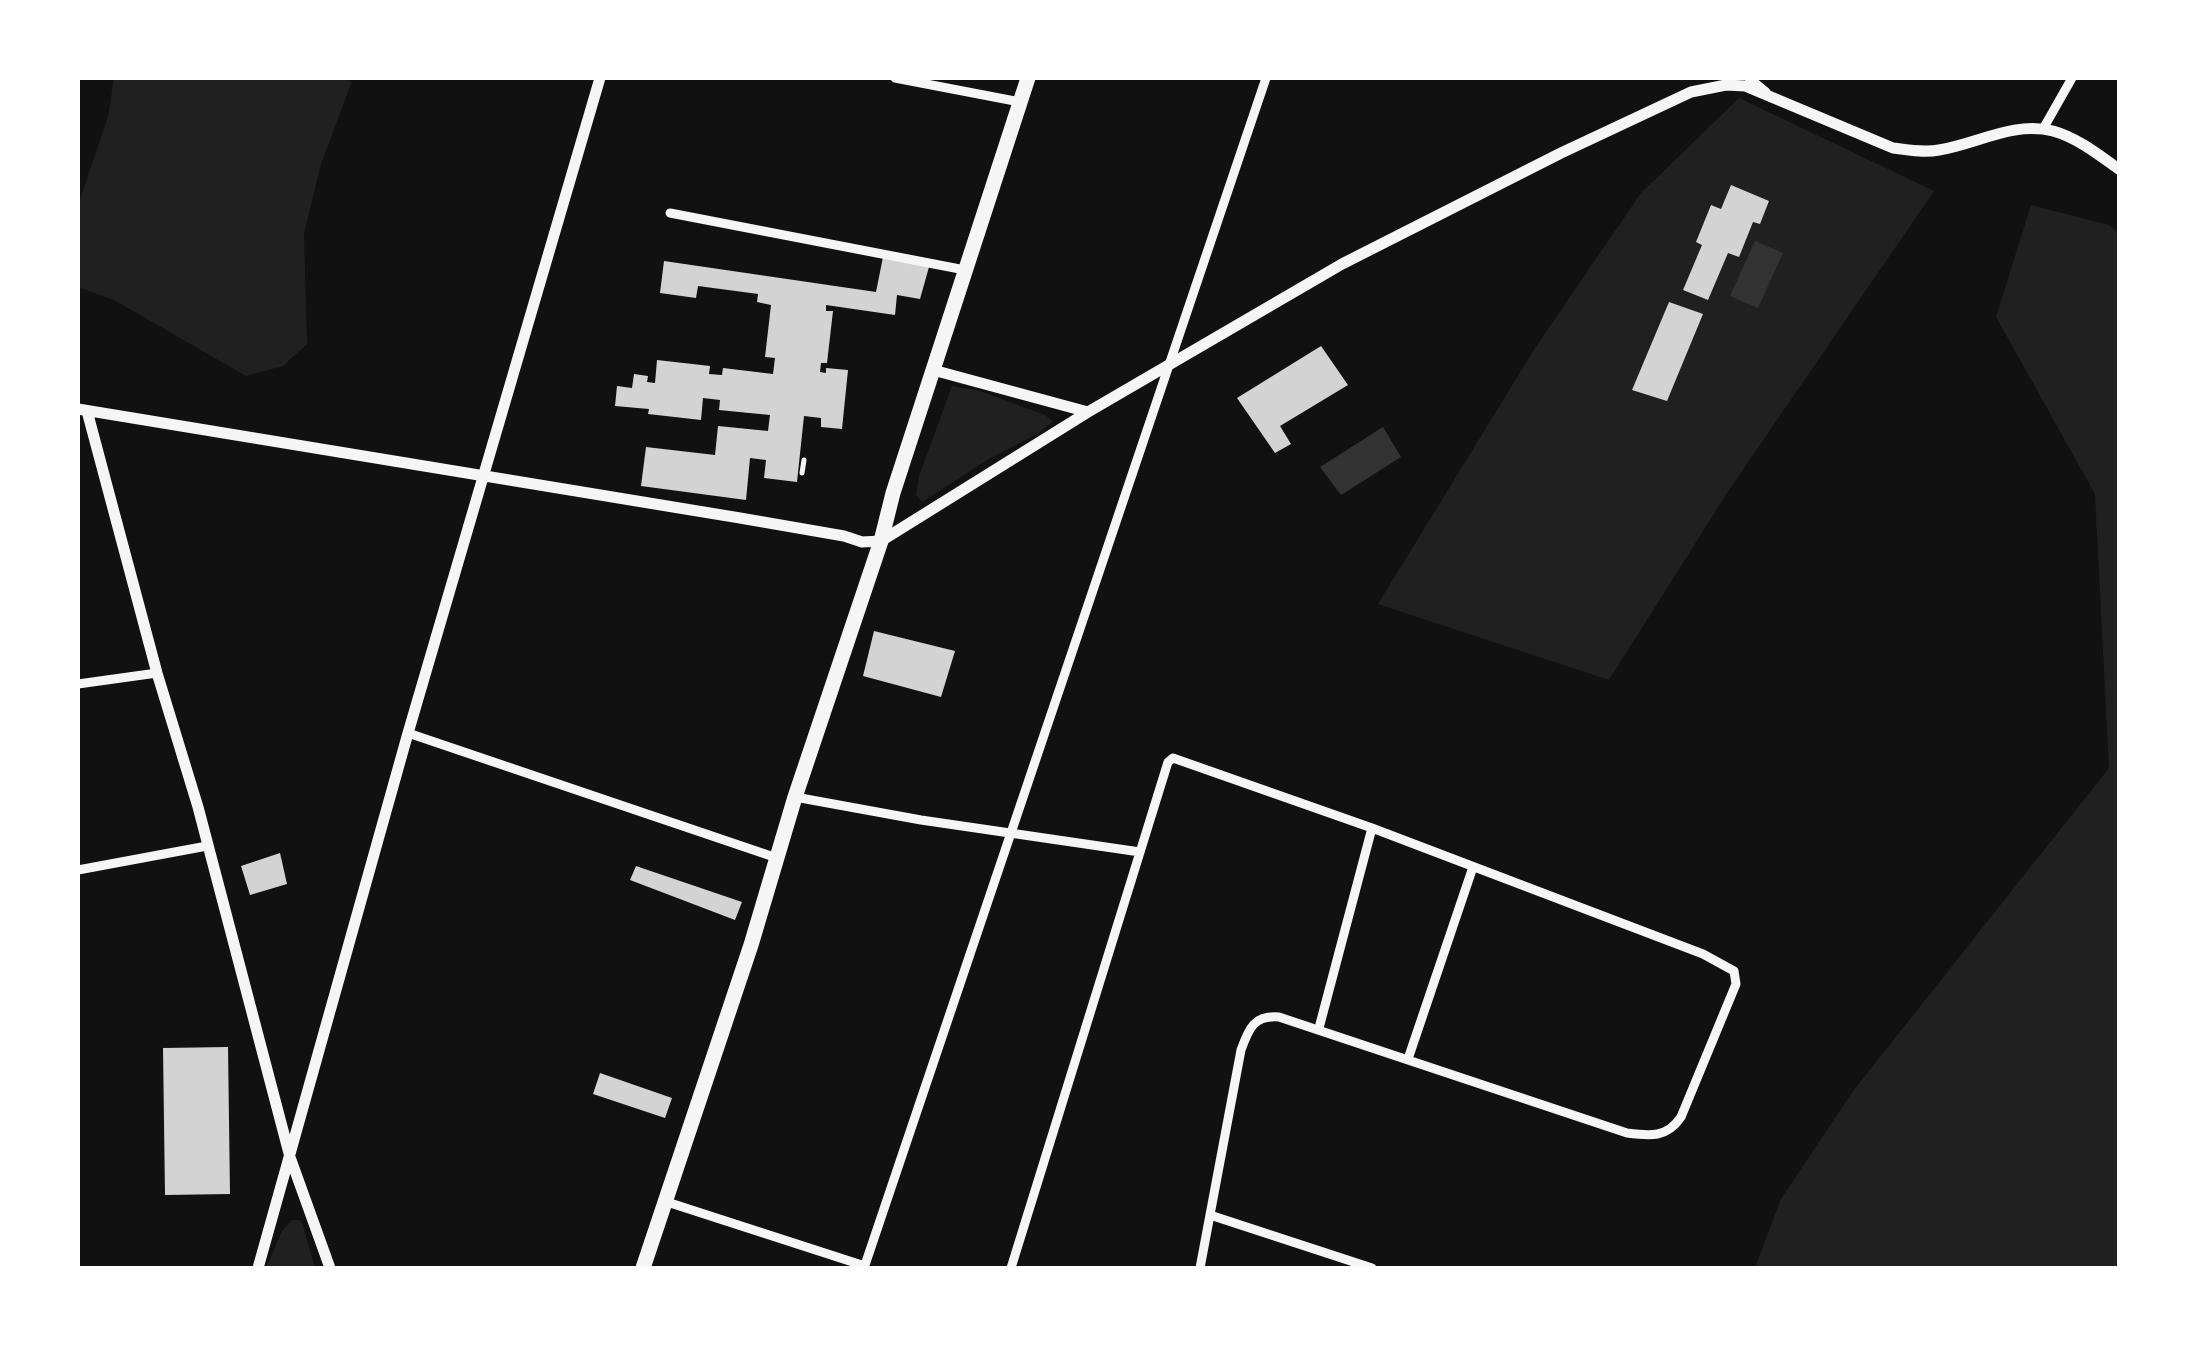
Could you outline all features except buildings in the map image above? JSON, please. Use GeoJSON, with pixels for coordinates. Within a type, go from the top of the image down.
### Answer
{"type":"FeatureCollection","features":[{"type":"Feature","properties":{"kind":"main road"},"geometry":{"type":"LineString","coordinates":[[643,1268],[751,945],[795,797],[1028,78]]}},
{"type":"Feature","properties":{"kind":"street"},"geometry":{"type":"LineString","coordinates":[[258,1268],[408,733],[600,78]]}},
{"type":"Feature","properties":{"kind":"street"},"geometry":{"type":"LineString","coordinates":[[895,78],[1020,102]]}},
{"type":"Feature","properties":{"kind":"street"},"geometry":{"type":"LineString","coordinates":[[664,1200],[865,1267],[1266,78]]}},
{"type":"Feature","properties":{"kind":"street"},"geometry":{"type":"LineString","coordinates":[[1690,78],[1691,92]]}},
{"type":"Feature","properties":{"kind":"street"},"geometry":{"type":"LineString","coordinates":[[1749,78],[1768,94]]}},
{"type":"Feature","properties":{"kind":"street"},"geometry":{"type":"LineString","coordinates":[[2043,129],[2072,78]]}},
{"type":"Feature","properties":{"kind":"street"},"geometry":{"type":"LineString","coordinates":[[330,1268],[290,1157],[208,846],[82,410],[818,531],[862,542],[881,541],[1088,412],[1342,264],[1560,152],[1691,92],[1726,84],[1768,94],[1893,148],[1914,151],[1938,151],[2005,132],[2043,129],[2073,138],[2120,170]]}},
{"type":"Feature","properties":{"kind":"street"},"geometry":{"type":"LineString","coordinates":[[670,213],[965,270]]}},
{"type":"Feature","properties":{"kind":"street"},"geometry":{"type":"LineString","coordinates":[[933,370],[1088,412]]}},
{"type":"Feature","properties":{"kind":"street"},"geometry":{"type":"LineString","coordinates":[[78,684],[158,673]]}},
{"type":"Feature","properties":{"kind":"street"},"geometry":{"type":"LineString","coordinates":[[408,733],[777,858]]}},
{"type":"Feature","properties":{"kind":"street"},"geometry":{"type":"LineString","coordinates":[[1011,1268],[1168,762],[1180,760],[1372,828],[1703,954],[1731,968],[1736,976],[1681,1116],[1673,1128],[1661,1134],[1627,1132],[1319,1028],[1279,1017],[1257,1019],[1241,1050],[1200,1268]]}},
{"type":"Feature","properties":{"kind":"street"},"geometry":{"type":"LineString","coordinates":[[795,797],[1140,852]]}},
{"type":"Feature","properties":{"kind":"street"},"geometry":{"type":"LineString","coordinates":[[1319,1028],[1372,828]]}},
{"type":"Feature","properties":{"kind":"street"},"geometry":{"type":"LineString","coordinates":[[78,870],[208,846]]}},
{"type":"Feature","properties":{"kind":"street"},"geometry":{"type":"LineString","coordinates":[[1408,1059],[1474,867]]}},
{"type":"Feature","properties":{"kind":"street"},"geometry":{"type":"LineString","coordinates":[[1210,1215],[1371,1268]]}},
{"type":"Feature","properties":{"kind":"lane"},"geometry":{"type":"LineString","coordinates":[[802,474],[804,460]]}},
{"type":"Feature","properties":{"kind":"shaded area"},"geometry":{"type":"Polygon","coordinates":[[[114,78],[352,81],[321,164],[304,234],[307,344],[283,366],[246,376],[114,300],[78,287],[78,205],[108,117],[114,78]]]}},
{"type":"Feature","properties":{"kind":"shaded area"},"geometry":{"type":"Polygon","coordinates":[[[1739,98],[1934,191],[1729,490],[1609,680],[1378,604],[1535,348],[1641,193],[1739,98]]]}},
{"type":"Feature","properties":{"kind":"shaded area"},"geometry":{"type":"Polygon","coordinates":[[[2031,205],[2109,225],[2119,233],[2119,1268],[1755,1268],[1781,1199],[1853,1091],[2109,768],[2095,494],[1996,317],[2031,205]]]}},
{"type":"Feature","properties":{"kind":"shaded area"},"geometry":{"type":"Polygon","coordinates":[[[1755,241],[1783,253],[1758,308],[1730,296],[1755,241]]]}},
{"type":"Feature","properties":{"kind":"shaded area"},"geometry":{"type":"Polygon","coordinates":[[[952,386],[980,391],[1053,421],[922,502],[916,495],[919,476],[952,386]]]}},
{"type":"Feature","properties":{"kind":"shaded area"},"geometry":{"type":"Polygon","coordinates":[[[1383,427],[1401,457],[1341,495],[1320,467],[1383,427]]]}},
{"type":"Feature","properties":{"kind":"shaded area"},"geometry":{"type":"Polygon","coordinates":[[[292,1220],[300,1220],[303,1226],[315,1268],[266,1268],[282,1231],[292,1220]]]}}]}
